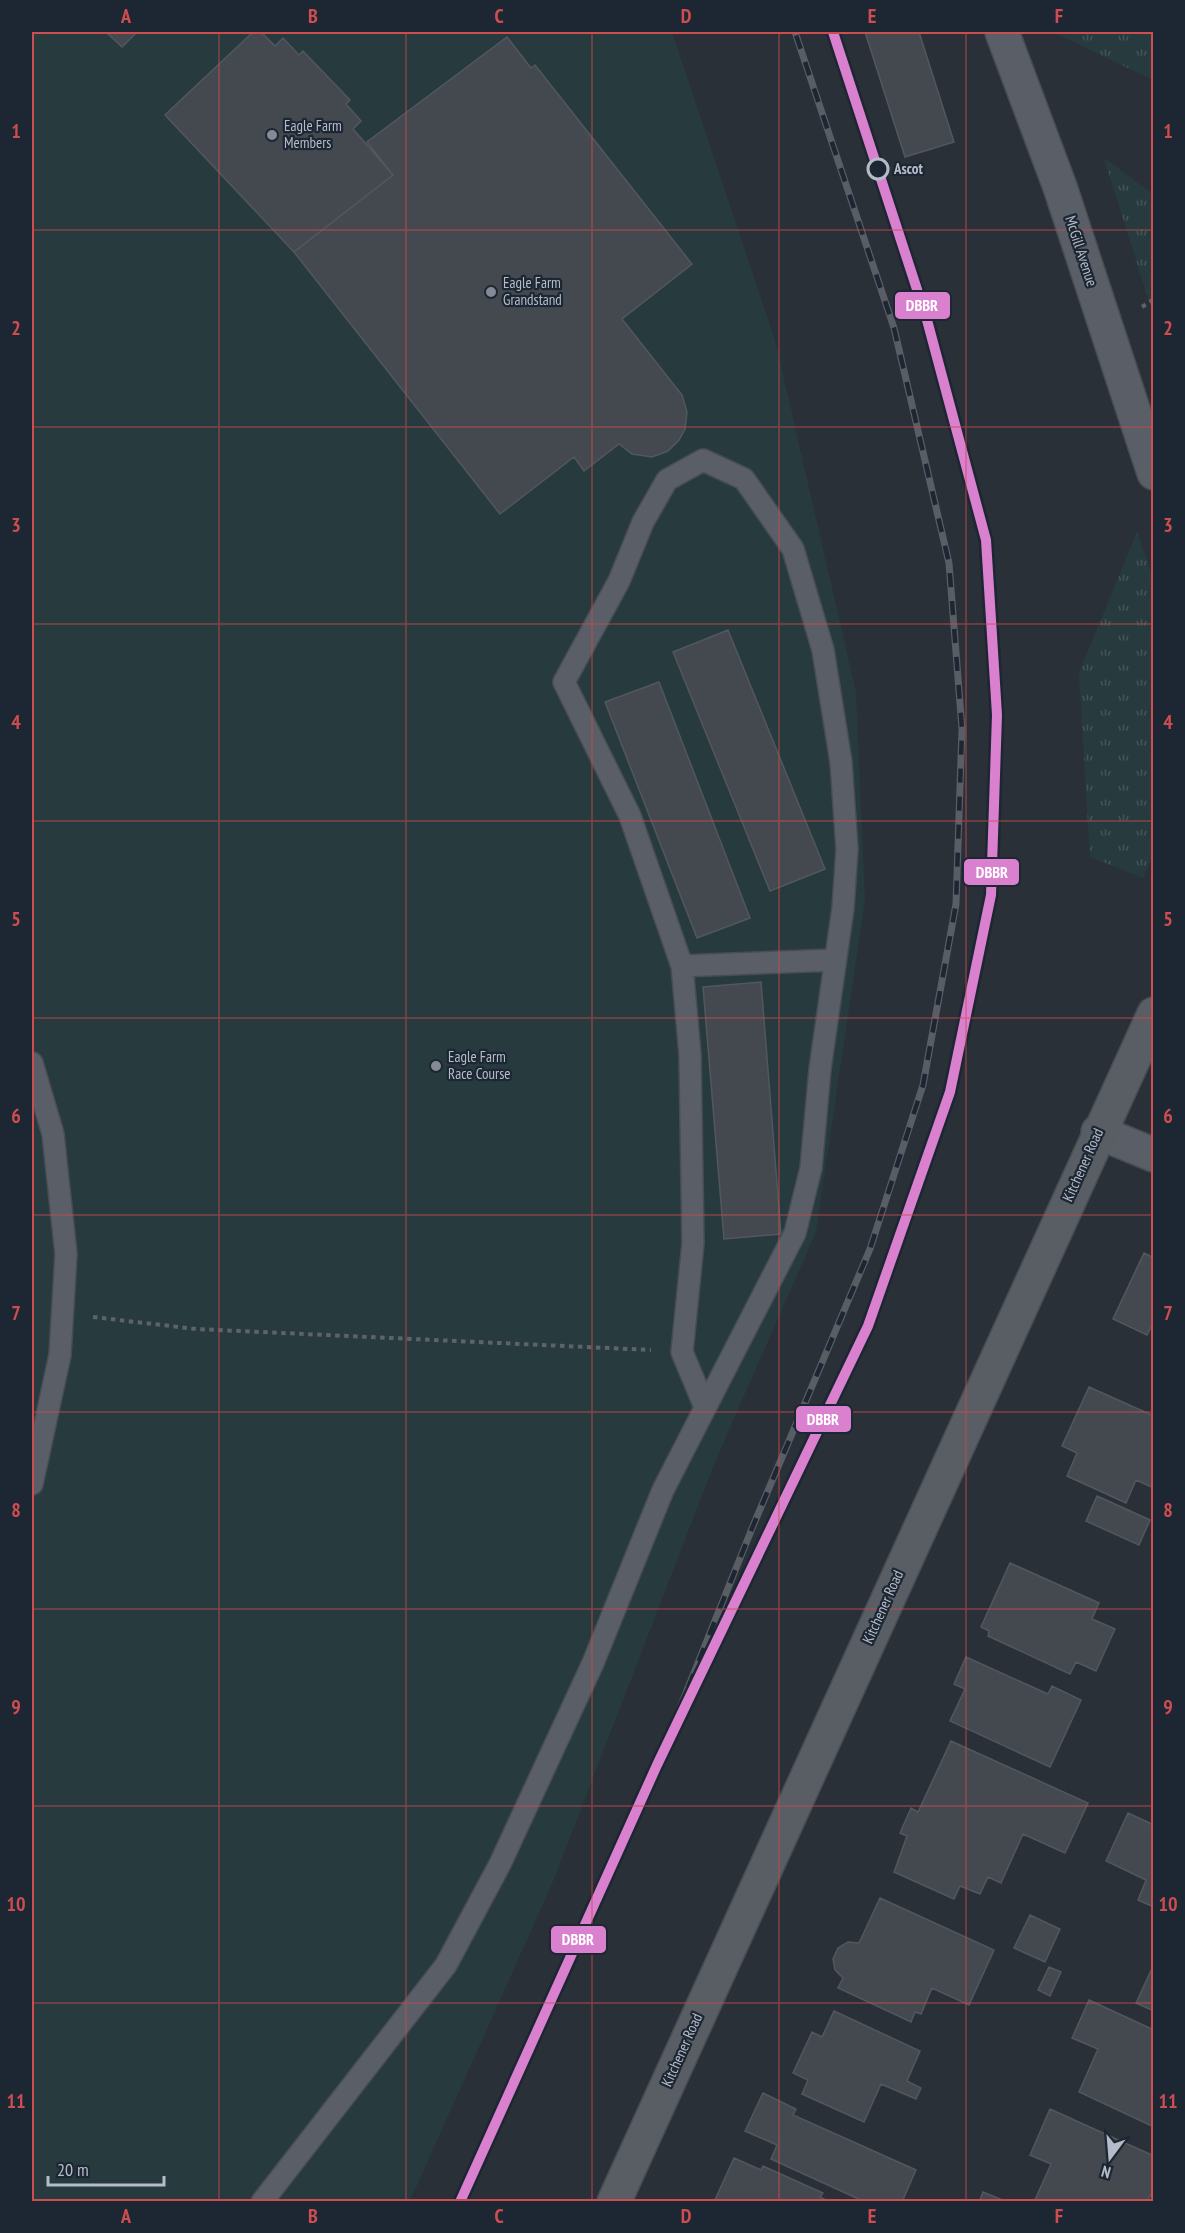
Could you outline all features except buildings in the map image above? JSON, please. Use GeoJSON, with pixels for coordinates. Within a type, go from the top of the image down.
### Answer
{"type":"FeatureCollection","features":[{"type":"Feature","properties":{"kind":"main road","name":"Kitchener Road"},"geometry":{"type":"LineString","coordinates":[[614,2202],[1098,1132],[1154,1014]]}},
{"type":"Feature","properties":{"kind":"street","name":"McGill Avenue"},"geometry":{"type":"LineString","coordinates":[[1002,32],[1060,187],[1154,473]]}},
{"type":"Feature","properties":{"kind":"street"},"geometry":{"type":"LineString","coordinates":[[1098,1132],[1154,1155]]}},
{"type":"Feature","properties":{"kind":"lane"},"geometry":{"type":"LineString","coordinates":[[262,2202],[446,1965],[510,1843],[593,1663],[663,1490],[783,1261],[795,1233],[811,1168],[843,908],[847,849],[841,762],[823,650],[793,549],[744,479],[703,460],[667,480],[643,522],[619,581],[564,682],[600,751],[630,816],[682,966],[690,1054],[693,1243],[682,1352],[705,1407]]}},
{"type":"Feature","properties":{"kind":"lane"},"geometry":{"type":"LineString","coordinates":[[682,966],[835,960]]}},
{"type":"Feature","properties":{"kind":"lane"},"geometry":{"type":"LineString","coordinates":[[32,1063],[53,1134],[66,1254],[60,1355],[32,1484]]}},
{"type":"Feature","properties":{"kind":"path"},"geometry":{"type":"LineString","coordinates":[[1142,307],[1154,298]]}},
{"type":"Feature","properties":{"kind":"path"},"geometry":{"type":"LineString","coordinates":[[63,1312],[130,1323],[196,1329],[682,1352]]}},
{"type":"Feature","properties":{"kind":"green space","name":"Eagle Farm Race Course"},"geometry":{"type":"Polygon","coordinates":[[[32,32],[672,32],[775,340],[856,692],[865,900],[816,1232],[715,1462],[552,1884],[410,2201],[32,2202],[32,32]]]}},
{"type":"Feature","properties":{"kind":"green space"},"geometry":{"type":"Polygon","coordinates":[[[1153,32],[1153,80],[1055,33],[1153,32]]]}},
{"type":"Feature","properties":{"kind":"green space"},"geometry":{"type":"Polygon","coordinates":[[[1104,158],[1153,194],[1153,314],[1104,158]]]}},
{"type":"Feature","properties":{"kind":"green space"},"geometry":{"type":"Polygon","coordinates":[[[1137,532],[1154,581],[1154,853],[1143,878],[1090,857],[1079,673],[1137,532]]]}},
{"type":"Feature","properties":{"kind":"railway"},"geometry":{"type":"LineString","coordinates":[[657,1765],[753,1526],[870,1249],[923,1085],[956,904],[962,729],[949,563],[894,328],[795,32]]}},
{"type":"Feature","properties":{"kind":"transit line","name":"DBBR"},"geometry":{"type":"LineString","coordinates":[[460,2202],[657,1765],[868,1326],[950,1092],[991,895],[997,715],[986,540],[927,320],[833,32]]}},
{"type":"Feature","properties":{"kind":"place","name":"Eagle Farm Members"},"geometry":{"type":"Point","coordinates":[272,135]}},
{"type":"Feature","properties":{"kind":"place","name":"Ascot"},"geometry":{"type":"Point","coordinates":[878,169]}},
{"type":"Feature","properties":{"kind":"place","name":"Eagle Farm Grandstand"},"geometry":{"type":"Point","coordinates":[491,292]}},
{"type":"Feature","properties":{"kind":"place","name":"Eagle Farm Race Course"},"geometry":{"type":"Point","coordinates":[436,1066]}}]}
